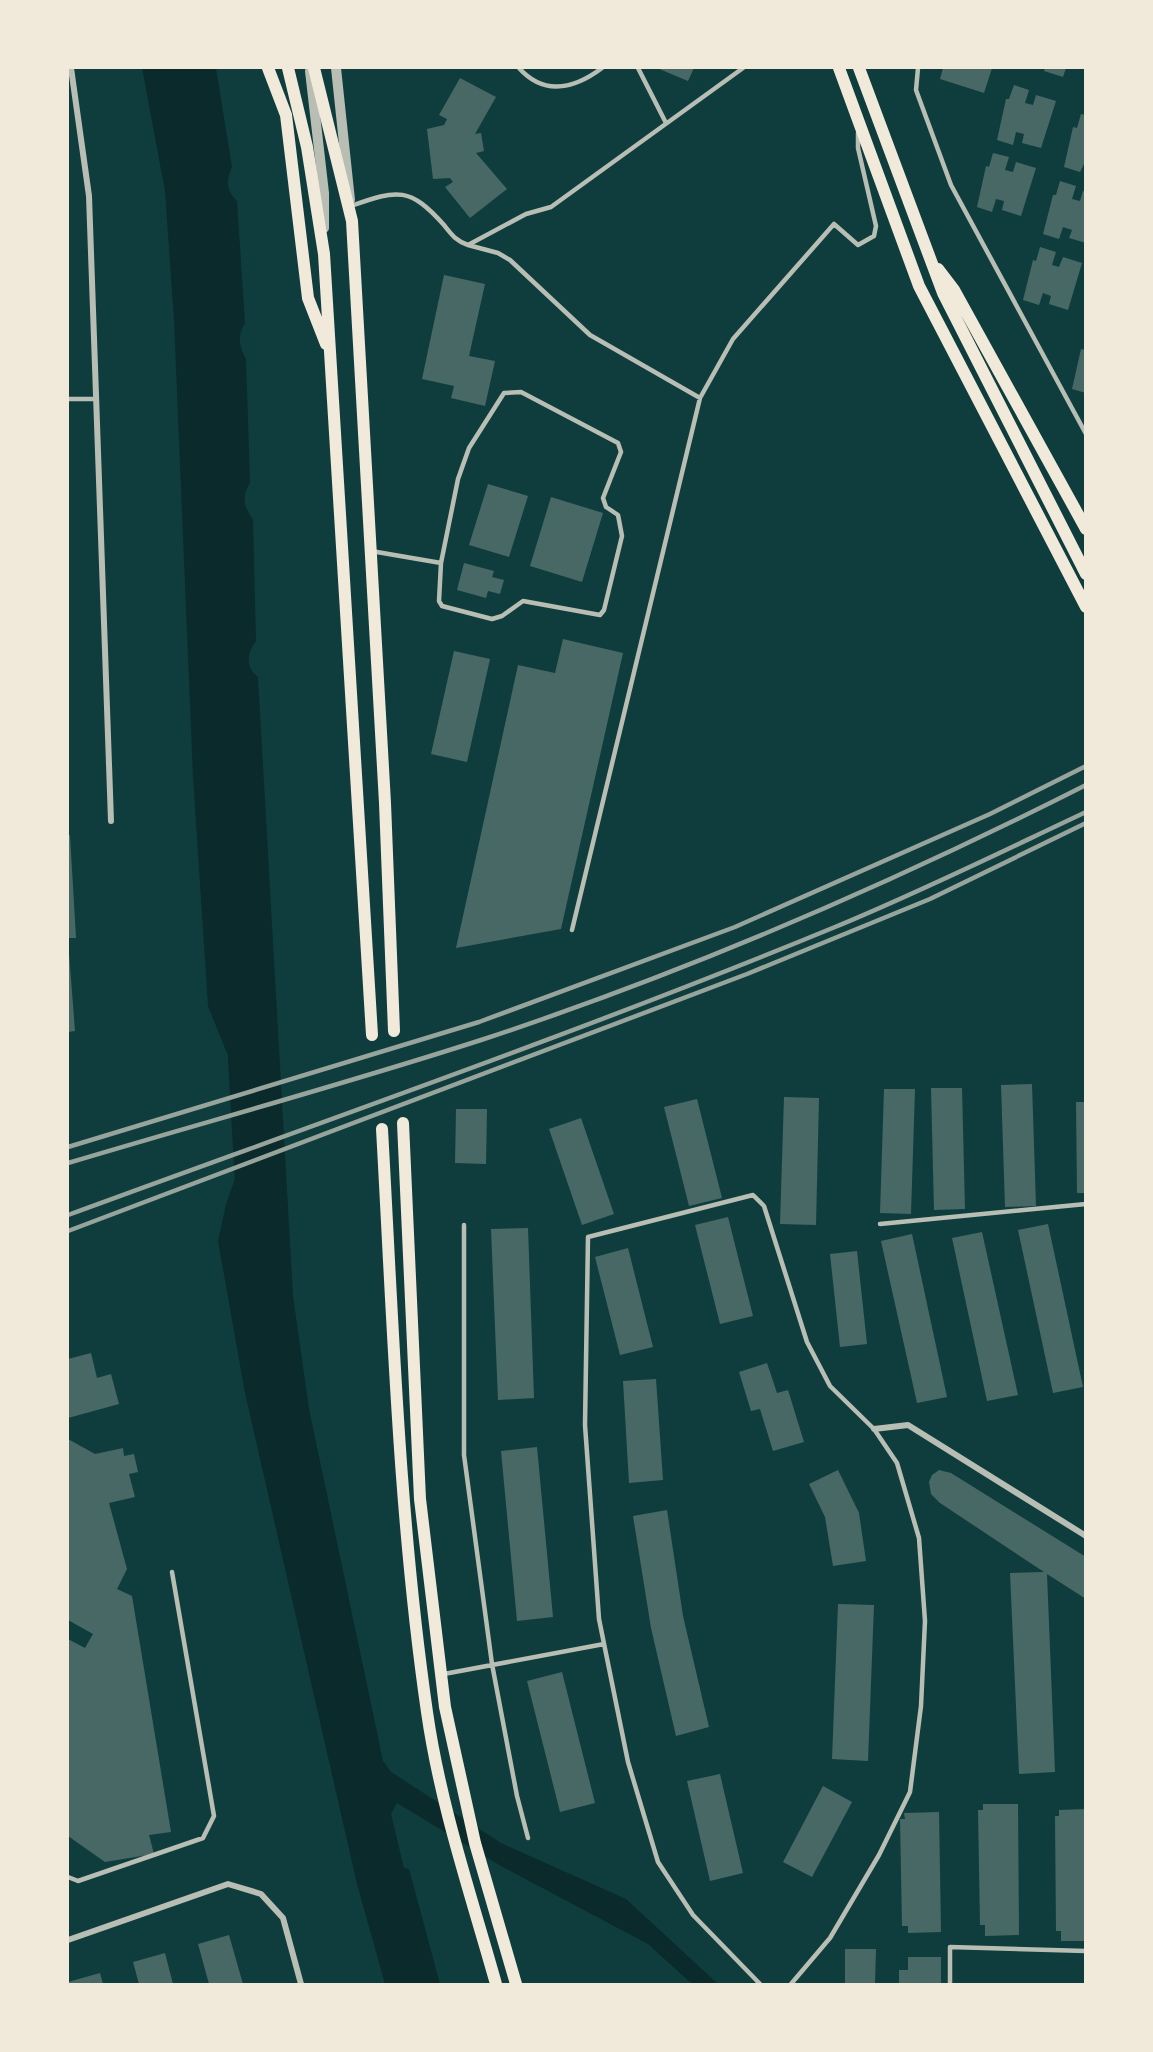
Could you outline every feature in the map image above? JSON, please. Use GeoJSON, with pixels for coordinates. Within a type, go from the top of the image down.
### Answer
{"type":"FeatureCollection","features":[{"type":"Feature","properties":{"kind":"main road"},"geometry":{"type":"LineString","coordinates":[[268,68],[286,115],[308,298],[331,356]]}},
{"type":"Feature","properties":{"kind":"main road"},"geometry":{"type":"LineString","coordinates":[[288,68],[306,147],[324,254],[372,1035]]}},
{"type":"Feature","properties":{"kind":"main road"},"geometry":{"type":"LineString","coordinates":[[312,68],[352,221],[385,803],[394,1030]]}},
{"type":"Feature","properties":{"kind":"main road"},"geometry":{"type":"LineString","coordinates":[[839,68],[919,286],[1086,607]]}},
{"type":"Feature","properties":{"kind":"main road"},"geometry":{"type":"LineString","coordinates":[[859,68],[943,293],[1086,574]]}},
{"type":"Feature","properties":{"kind":"main road"},"geometry":{"type":"LineString","coordinates":[[929,258],[954,290],[1086,529]]}},
{"type":"Feature","properties":{"kind":"main road"},"geometry":{"type":"LineString","coordinates":[[402,1123],[420,1499],[445,1707],[475,1843],[516,1984]]}},
{"type":"Feature","properties":{"kind":"main road"},"geometry":{"type":"LineString","coordinates":[[382,1130],[403,1501],[427,1714],[455,1840],[496,1984]]}},
{"type":"Feature","properties":{"kind":"street"},"geometry":{"type":"LineString","coordinates":[[71,68],[89,196],[111,821]]}},
{"type":"Feature","properties":{"kind":"street"},"geometry":{"type":"LineString","coordinates":[[312,68],[324,193],[324,254]]}},
{"type":"Feature","properties":{"kind":"street"},"geometry":{"type":"LineString","coordinates":[[336,68],[352,221]]}},
{"type":"Feature","properties":{"kind":"street"},"geometry":{"type":"LineString","coordinates":[[874,1430],[908,1425],[1086,1536]]}},
{"type":"Feature","properties":{"kind":"street"},"geometry":{"type":"LineString","coordinates":[[68,1940],[228,1884],[261,1894],[283,1918],[301,1984]]}},
{"type":"Feature","properties":{"kind":"lane"},"geometry":{"type":"LineString","coordinates":[[519,68],[531,80],[551,87],[570,85],[602,68]]}},
{"type":"Feature","properties":{"kind":"lane"},"geometry":{"type":"LineString","coordinates":[[638,68],[666,123]]}},
{"type":"Feature","properties":{"kind":"lane"},"geometry":{"type":"LineString","coordinates":[[468,245],[526,214],[551,207],[743,68]]}},
{"type":"Feature","properties":{"kind":"lane"},"geometry":{"type":"LineString","coordinates":[[918,68],[916,90],[951,185],[1002,283],[1086,434]]}},
{"type":"Feature","properties":{"kind":"lane"},"geometry":{"type":"LineString","coordinates":[[572,930],[700,398],[733,339],[834,224],[858,245],[874,236],[876,226],[858,148],[859,121]]}},
{"type":"Feature","properties":{"kind":"lane"},"geometry":{"type":"LineString","coordinates":[[351,206],[377,196],[411,196],[424,202],[457,241],[498,252],[510,260],[590,335],[700,398]]}},
{"type":"Feature","properties":{"kind":"lane"},"geometry":{"type":"LineString","coordinates":[[521,392],[618,443],[621,452],[603,498],[606,507],[618,515],[622,536],[604,610],[600,615],[523,601],[502,616],[492,619],[442,606],[439,601],[441,563],[458,479],[469,448],[504,393],[521,392]]}},
{"type":"Feature","properties":{"kind":"lane"},"geometry":{"type":"LineString","coordinates":[[68,399],[96,399]]}},
{"type":"Feature","properties":{"kind":"lane"},"geometry":{"type":"LineString","coordinates":[[371,551],[441,563]]}},
{"type":"Feature","properties":{"kind":"lane"},"geometry":{"type":"LineString","coordinates":[[760,1984],[693,1915],[658,1862],[628,1762],[599,1619],[585,1425],[588,1237],[753,1195],[764,1206],[807,1342],[830,1386],[874,1430],[897,1463],[919,1538],[925,1621],[921,1706],[910,1792],[879,1856],[830,1938],[791,1984]]}},
{"type":"Feature","properties":{"kind":"lane"},"geometry":{"type":"LineString","coordinates":[[880,1224],[1086,1204]]}},
{"type":"Feature","properties":{"kind":"lane"},"geometry":{"type":"LineString","coordinates":[[464,1225],[464,1455],[492,1664],[517,1796],[528,1838]]}},
{"type":"Feature","properties":{"kind":"lane"},"geometry":{"type":"LineString","coordinates":[[68,1877],[78,1881],[203,1838],[214,1816],[172,1572]]}},
{"type":"Feature","properties":{"kind":"lane"},"geometry":{"type":"LineString","coordinates":[[441,1674],[604,1644]]}},
{"type":"Feature","properties":{"kind":"lane"},"geometry":{"type":"LineString","coordinates":[[950,1984],[950,1947],[1086,1951]]}},
{"type":"Feature","properties":{"kind":"water"},"geometry":{"type":"Polygon","coordinates":[[[142,68],[216,68],[232,167],[228,185],[237,201],[245,323],[240,341],[246,359],[250,483],[245,493],[245,502],[253,520],[256,641],[249,655],[249,664],[258,677],[293,1296],[309,1409],[383,1761],[391,1772],[501,1843],[626,1899],[718,1984],[692,1984],[648,1944],[501,1866],[397,1803],[391,1814],[404,1868],[409,1869],[440,1984],[385,1984],[357,1884],[245,1393],[218,1241],[226,1204],[255,1123],[208,1006],[193,777],[174,320],[165,191],[142,68]]]}},
{"type":"Feature","properties":{"kind":"building"},"geometry":{"type":"Polygon","coordinates":[[[657,68],[694,68],[688,81],[657,68]]]}},
{"type":"Feature","properties":{"kind":"building"},"geometry":{"type":"Polygon","coordinates":[[[943,68],[992,68],[984,93],[940,79],[943,68]]]}},
{"type":"Feature","properties":{"kind":"building"},"geometry":{"type":"Polygon","coordinates":[[[1045,68],[1066,68],[1063,77],[1044,71],[1045,68]]]}},
{"type":"Feature","properties":{"kind":"building"},"geometry":{"type":"Polygon","coordinates":[[[460,78],[496,97],[475,134],[481,133],[484,151],[476,153],[507,189],[470,218],[445,187],[453,182],[450,178],[433,179],[427,129],[444,125],[447,119],[439,115],[460,78]]]}},
{"type":"Feature","properties":{"kind":"building"},"geometry":{"type":"Polygon","coordinates":[[[1014,85],[1029,90],[1025,103],[1033,105],[1036,95],[1056,101],[1041,148],[1022,143],[1024,134],[1016,132],[1013,145],[997,140],[1006,99],[1009,99],[1014,85]]]}},
{"type":"Feature","properties":{"kind":"building"},"geometry":{"type":"Polygon","coordinates":[[[1081,114],[1086,115],[1086,160],[1080,172],[1064,167],[1073,127],[1077,128],[1081,114]]]}},
{"type":"Feature","properties":{"kind":"building"},"geometry":{"type":"Polygon","coordinates":[[[993,153],[1009,157],[1005,170],[1013,172],[1016,162],[1036,168],[1021,216],[1002,210],[1004,201],[996,199],[992,212],[977,207],[986,166],[989,167],[993,153]]]}},
{"type":"Feature","properties":{"kind":"building"},"geometry":{"type":"Polygon","coordinates":[[[1060,181],[1076,186],[1072,199],[1080,201],[1083,191],[1086,192],[1086,243],[1069,238],[1072,230],[1063,227],[1059,239],[1043,234],[1053,195],[1056,195],[1060,181]]]}},
{"type":"Feature","properties":{"kind":"building"},"geometry":{"type":"Polygon","coordinates":[[[1040,247],[1056,252],[1052,265],[1059,267],[1063,257],[1082,263],[1068,310],[1049,304],[1051,296],[1043,293],[1039,305],[1023,300],[1033,260],[1036,261],[1040,247]]]}},
{"type":"Feature","properties":{"kind":"building"},"geometry":{"type":"Polygon","coordinates":[[[444,275],[485,284],[469,356],[495,361],[485,406],[451,398],[454,386],[422,379],[444,275]]]}},
{"type":"Feature","properties":{"kind":"building"},"geometry":{"type":"Polygon","coordinates":[[[1081,349],[1086,350],[1086,393],[1072,389],[1081,349]]]}},
{"type":"Feature","properties":{"kind":"building"},"geometry":{"type":"Polygon","coordinates":[[[488,484],[528,496],[509,557],[469,545],[488,484]]]}},
{"type":"Feature","properties":{"kind":"building"},"geometry":{"type":"Polygon","coordinates":[[[551,497],[603,513],[582,582],[530,566],[551,497]]]}},
{"type":"Feature","properties":{"kind":"building"},"geometry":{"type":"Polygon","coordinates":[[[464,563],[494,571],[492,577],[504,580],[500,594],[488,591],[486,598],[457,590],[464,563]]]}},
{"type":"Feature","properties":{"kind":"building"},"geometry":{"type":"Polygon","coordinates":[[[563,639],[623,653],[561,929],[456,948],[518,665],[555,673],[563,639]]]}},
{"type":"Feature","properties":{"kind":"building"},"geometry":{"type":"Polygon","coordinates":[[[454,651],[490,659],[467,762],[431,754],[454,651]]]}},
{"type":"Feature","properties":{"kind":"building"},"geometry":{"type":"Polygon","coordinates":[[[70,835],[76,938],[68,938],[68,836],[70,835]]]}},
{"type":"Feature","properties":{"kind":"building"},"geometry":{"type":"Polygon","coordinates":[[[68,940],[75,1031],[68,1032],[68,940]]]}},
{"type":"Feature","properties":{"kind":"building"},"geometry":{"type":"Polygon","coordinates":[[[1032,1084],[1036,1206],[1005,1207],[1001,1085],[1032,1084]]]}},
{"type":"Feature","properties":{"kind":"building"},"geometry":{"type":"Polygon","coordinates":[[[931,1088],[962,1088],[965,1209],[934,1210],[931,1088]]]}},
{"type":"Feature","properties":{"kind":"building"},"geometry":{"type":"Polygon","coordinates":[[[884,1089],[915,1089],[911,1214],[880,1213],[884,1089]]]}},
{"type":"Feature","properties":{"kind":"building"},"geometry":{"type":"Polygon","coordinates":[[[784,1097],[819,1098],[816,1225],[780,1224],[784,1097]]]}},
{"type":"Feature","properties":{"kind":"building"},"geometry":{"type":"Polygon","coordinates":[[[697,1099],[722,1198],[689,1206],[664,1107],[697,1099]]]}},
{"type":"Feature","properties":{"kind":"building"},"geometry":{"type":"Polygon","coordinates":[[[1076,1102],[1086,1102],[1086,1193],[1077,1193],[1076,1102]]]}},
{"type":"Feature","properties":{"kind":"building"},"geometry":{"type":"Polygon","coordinates":[[[456,1109],[487,1109],[486,1164],[455,1163],[456,1109]]]}},
{"type":"Feature","properties":{"kind":"building"},"geometry":{"type":"Polygon","coordinates":[[[581,1118],[614,1214],[582,1225],[549,1129],[581,1118]]]}},
{"type":"Feature","properties":{"kind":"building"},"geometry":{"type":"Polygon","coordinates":[[[728,1217],[753,1316],[720,1324],[695,1225],[728,1217]]]}},
{"type":"Feature","properties":{"kind":"building"},"geometry":{"type":"Polygon","coordinates":[[[1048,1224],[1083,1387],[1053,1393],[1018,1230],[1048,1224]]]}},
{"type":"Feature","properties":{"kind":"building"},"geometry":{"type":"Polygon","coordinates":[[[528,1228],[534,1398],[498,1400],[491,1229],[528,1228]]]}},
{"type":"Feature","properties":{"kind":"building"},"geometry":{"type":"Polygon","coordinates":[[[982,1232],[1018,1395],[987,1401],[952,1238],[982,1232]]]}},
{"type":"Feature","properties":{"kind":"building"},"geometry":{"type":"Polygon","coordinates":[[[912,1234],[947,1397],[917,1403],[881,1241],[912,1234]]]}},
{"type":"Feature","properties":{"kind":"building"},"geometry":{"type":"Polygon","coordinates":[[[628,1248],[653,1347],[620,1355],[595,1257],[628,1248]]]}},
{"type":"Feature","properties":{"kind":"building"},"geometry":{"type":"Polygon","coordinates":[[[857,1251],[867,1344],[840,1347],[830,1254],[857,1251]]]}},
{"type":"Feature","properties":{"kind":"building"},"geometry":{"type":"Polygon","coordinates":[[[91,1353],[97,1378],[111,1374],[119,1404],[68,1418],[68,1359],[91,1353]]]}},
{"type":"Feature","properties":{"kind":"building"},"geometry":{"type":"Polygon","coordinates":[[[767,1363],[777,1393],[788,1390],[804,1442],[773,1451],[760,1409],[751,1411],[739,1372],[767,1363]]]}},
{"type":"Feature","properties":{"kind":"building"},"geometry":{"type":"Polygon","coordinates":[[[656,1379],[663,1480],[629,1483],[623,1381],[656,1379]]]}},
{"type":"Feature","properties":{"kind":"building"},"geometry":{"type":"Polygon","coordinates":[[[68,1439],[95,1454],[123,1448],[124,1456],[134,1454],[138,1472],[129,1474],[135,1497],[109,1503],[127,1569],[117,1589],[132,1596],[171,1832],[149,1835],[154,1854],[105,1862],[68,1836],[68,1639],[85,1648],[93,1634],[68,1620],[68,1439]]]}},
{"type":"Feature","properties":{"kind":"building"},"geometry":{"type":"Polygon","coordinates":[[[537,1447],[553,1617],[517,1621],[501,1451],[537,1447]]]}},
{"type":"Feature","properties":{"kind":"building"},"geometry":{"type":"Polygon","coordinates":[[[838,1470],[859,1513],[866,1561],[833,1566],[825,1517],[809,1484],[838,1470]]]}},
{"type":"Feature","properties":{"kind":"building"},"geometry":{"type":"Polygon","coordinates":[[[939,1470],[951,1473],[1086,1557],[1086,1599],[1047,1574],[1055,1772],[1019,1774],[1010,1573],[1044,1572],[940,1503],[931,1494],[929,1482],[932,1475],[939,1470]]]}},
{"type":"Feature","properties":{"kind":"building"},"geometry":{"type":"Polygon","coordinates":[[[667,1510],[683,1616],[709,1727],[676,1736],[651,1628],[633,1516],[667,1510]]]}},
{"type":"Feature","properties":{"kind":"building"},"geometry":{"type":"Polygon","coordinates":[[[838,1604],[874,1605],[868,1761],[832,1759],[838,1604]]]}},
{"type":"Feature","properties":{"kind":"building"},"geometry":{"type":"Polygon","coordinates":[[[562,1672],[595,1803],[560,1812],[527,1681],[562,1672]]]}},
{"type":"Feature","properties":{"kind":"building"},"geometry":{"type":"Polygon","coordinates":[[[720,1774],[743,1873],[710,1881],[687,1781],[720,1774]]]}},
{"type":"Feature","properties":{"kind":"building"},"geometry":{"type":"Polygon","coordinates":[[[823,1786],[852,1802],[812,1877],[783,1862],[823,1786]]]}},
{"type":"Feature","properties":{"kind":"building"},"geometry":{"type":"Polygon","coordinates":[[[983,1804],[1018,1804],[1019,1935],[985,1936],[985,1925],[980,1925],[978,1810],[983,1810],[983,1804]]]}},
{"type":"Feature","properties":{"kind":"building"},"geometry":{"type":"Polygon","coordinates":[[[1086,1809],[1086,1941],[1061,1941],[1061,1931],[1056,1931],[1055,1816],[1059,1816],[1059,1810],[1086,1809]]]}},
{"type":"Feature","properties":{"kind":"building"},"geometry":{"type":"Polygon","coordinates":[[[939,1812],[941,1932],[908,1933],[908,1926],[902,1926],[900,1819],[905,1819],[904,1813],[939,1812]]]}},
{"type":"Feature","properties":{"kind":"building"},"geometry":{"type":"Polygon","coordinates":[[[229,1935],[243,1984],[209,1984],[198,1944],[229,1935]]]}},
{"type":"Feature","properties":{"kind":"building"},"geometry":{"type":"Polygon","coordinates":[[[845,1949],[876,1949],[875,1984],[845,1984],[845,1949]]]}},
{"type":"Feature","properties":{"kind":"building"},"geometry":{"type":"Polygon","coordinates":[[[165,1953],[173,1984],[139,1984],[133,1962],[165,1953]]]}},
{"type":"Feature","properties":{"kind":"building"},"geometry":{"type":"Polygon","coordinates":[[[908,1957],[941,1957],[941,1984],[899,1984],[899,1970],[908,1970],[908,1957]]]}},
{"type":"Feature","properties":{"kind":"building"},"geometry":{"type":"Polygon","coordinates":[[[100,1973],[103,1984],[69,1984],[68,1982],[100,1973]]]}},
{"type":"Feature","properties":{"kind":"waterway"},"geometry":{"type":"LineString","coordinates":[[243,1060],[250,1183]]}},
{"type":"Feature","properties":{"kind":"railway"},"geometry":{"type":"LineString","coordinates":[[68,1147],[479,1022],[735,927],[990,814],[1086,766]]}},
{"type":"Feature","properties":{"kind":"railway"},"geometry":{"type":"LineString","coordinates":[[68,1163],[430,1056],[558,1014],[788,924],[939,857],[1086,785]]}},
{"type":"Feature","properties":{"kind":"railway"},"geometry":{"type":"LineString","coordinates":[[68,1215],[645,1003],[898,900],[1086,812]]}},
{"type":"Feature","properties":{"kind":"railway"},"geometry":{"type":"LineString","coordinates":[[68,1231],[747,974],[930,899],[1086,823]]}}]}
